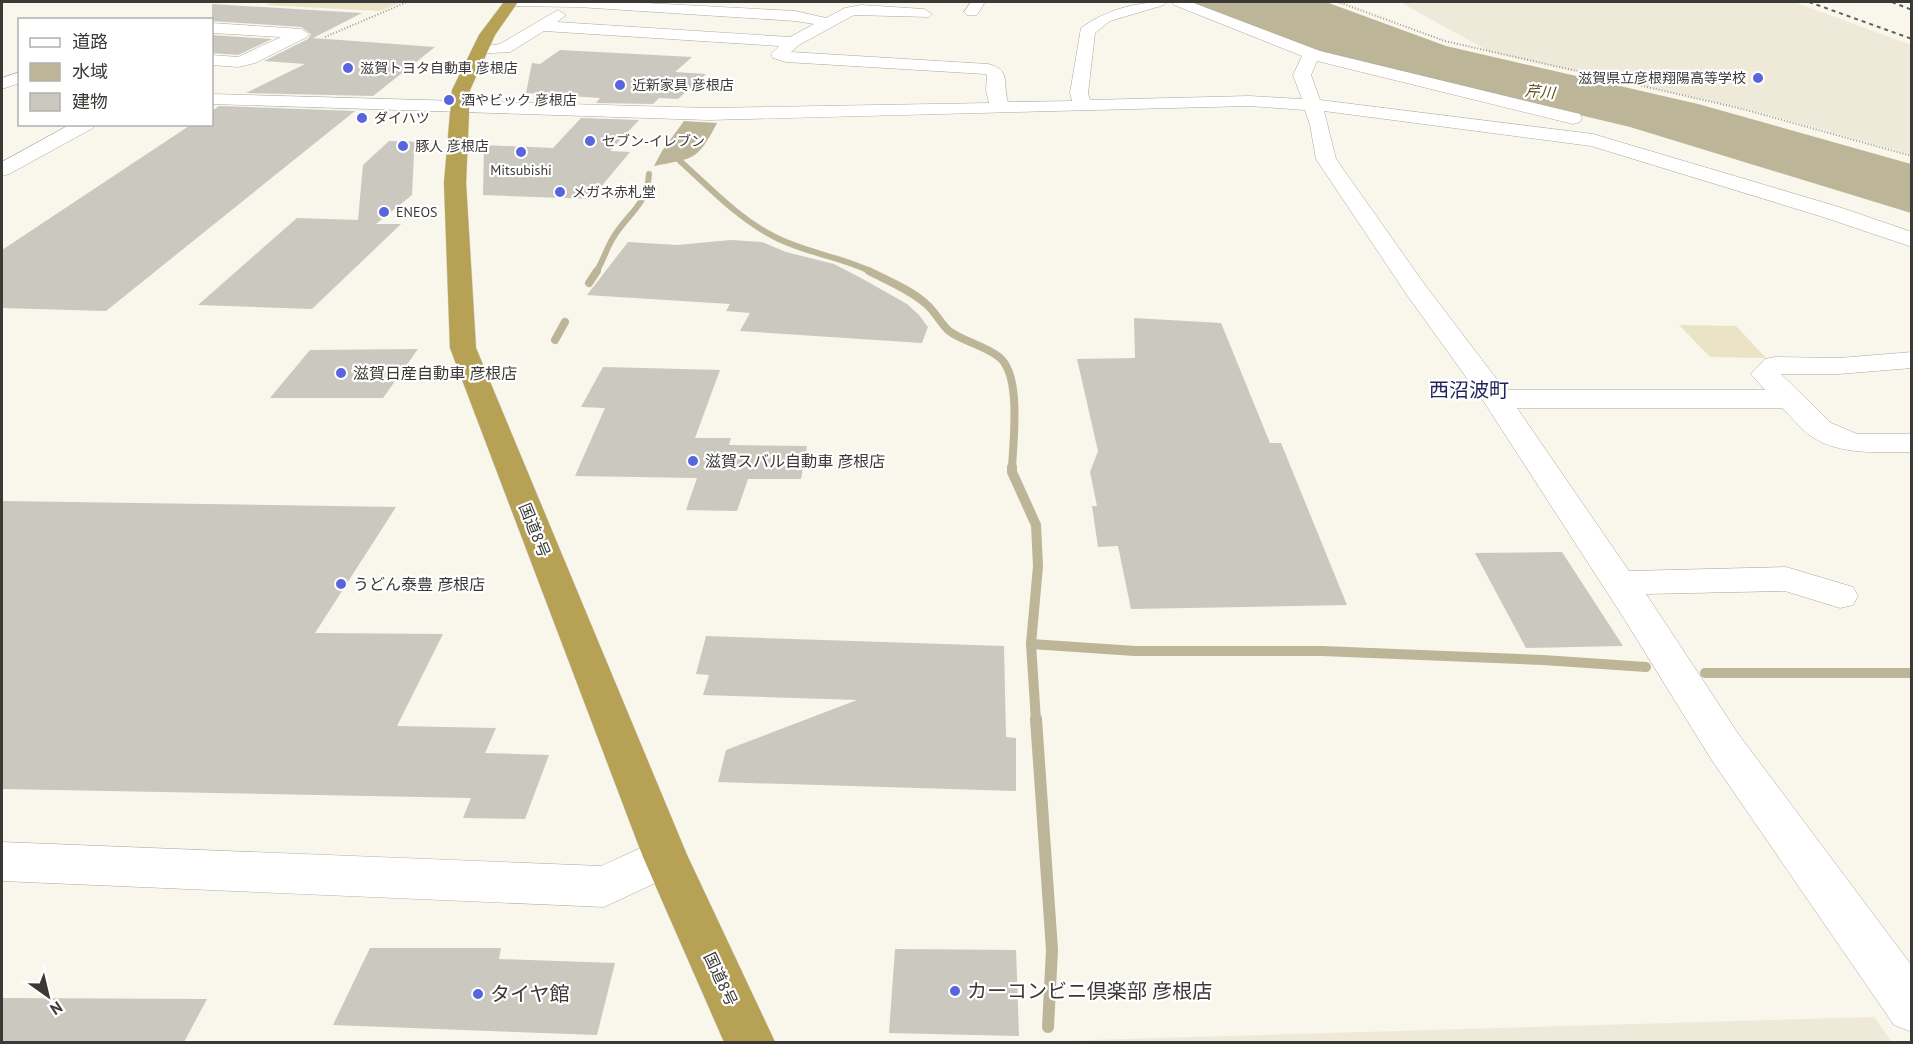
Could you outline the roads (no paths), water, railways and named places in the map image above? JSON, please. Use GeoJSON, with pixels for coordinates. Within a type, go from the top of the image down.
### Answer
{"type":"FeatureCollection","features":[{"type":"Feature","properties":{"kind":"highway","name":"国道8号"},"geometry":{"type":"LineString","coordinates":[[511,2],[487,35],[461,90],[455,183],[463,348],[665,857],[750,1042]]}},
{"type":"Feature","properties":{"kind":"street"},"geometry":{"type":"LineString","coordinates":[[511,2],[579,2],[795,16],[829,23]]}},
{"type":"Feature","properties":{"kind":"street"},"geometry":{"type":"LineString","coordinates":[[480,51],[504,49],[579,2]]}},
{"type":"Feature","properties":{"kind":"street"},"geometry":{"type":"LineString","coordinates":[[1082,106],[1079,93],[1087,31],[1093,24],[1105,18],[1160,2]]}},
{"type":"Feature","properties":{"kind":"street"},"geometry":{"type":"LineString","coordinates":[[1179,2],[1314,56],[1618,129]]}},
{"type":"Feature","properties":{"kind":"street"},"geometry":{"type":"LineString","coordinates":[[929,8],[850,11],[796,40],[779,54],[798,58],[988,69],[996,73],[995,90],[1000,108]]}},
{"type":"Feature","properties":{"kind":"street"},"geometry":{"type":"LineString","coordinates":[[911,30],[929,8]]}},
{"type":"Feature","properties":{"kind":"street"},"geometry":{"type":"LineString","coordinates":[[540,26],[832,43]]}},
{"type":"Feature","properties":{"kind":"street"},"geometry":{"type":"LineString","coordinates":[[213,28],[301,34],[249,59],[238,62],[213,60]]}},
{"type":"Feature","properties":{"kind":"street"},"geometry":{"type":"LineString","coordinates":[[887,62],[898,47]]}},
{"type":"Feature","properties":{"kind":"street"},"geometry":{"type":"LineString","coordinates":[[1314,56],[1307,61],[1302,75],[1320,125],[1326,159],[1416,290],[1497,399],[1619,583],[1713,707],[1725,747],[1911,1008]]}},
{"type":"Feature","properties":{"kind":"street"},"geometry":{"type":"LineString","coordinates":[[2,85],[18,78]]}},
{"type":"Feature","properties":{"kind":"street"},"geometry":{"type":"LineString","coordinates":[[2,85],[18,87]]}},
{"type":"Feature","properties":{"kind":"street"},"geometry":{"type":"LineString","coordinates":[[213,99],[698,114],[1249,101],[1312,104],[1593,140],[1831,212],[1911,240]]}},
{"type":"Feature","properties":{"kind":"street"},"geometry":{"type":"LineString","coordinates":[[2,170],[82,126]]}},
{"type":"Feature","properties":{"kind":"street"},"geometry":{"type":"LineString","coordinates":[[1909,445],[1853,443],[1820,429],[1765,374],[1775,365],[1839,366],[1911,360]]}},
{"type":"Feature","properties":{"kind":"street"},"geometry":{"type":"LineString","coordinates":[[1497,399],[1617,394],[1790,399]]}},
{"type":"Feature","properties":{"kind":"street"},"geometry":{"type":"LineString","coordinates":[[1619,583],[1786,579],[1839,596]]}},
{"type":"Feature","properties":{"kind":"street"},"geometry":{"type":"LineString","coordinates":[[2,862],[604,887],[665,857]]}},
{"type":"Feature","properties":{"kind":"water","name":"芹川"},"geometry":{"type":"Polygon","coordinates":[[[1192,2],[1326,2],[1446,46],[1698,104],[1911,164],[1911,213],[1630,127],[1318,53],[1192,2]]]}},
{"type":"Feature","properties":{"kind":"water"},"geometry":{"type":"Polygon","coordinates":[[[684,121],[717,123],[704,145],[693,156],[654,166],[662,151],[684,121]]]}},
{"type":"Feature","properties":{"kind":"waterway"},"geometry":{"type":"LineString","coordinates":[[680,161],[724,201],[760,229],[797,247],[872,272]]}},
{"type":"Feature","properties":{"kind":"waterway"},"geometry":{"type":"LineString","coordinates":[[596,272],[618,230],[640,202],[649,174]]}},
{"type":"Feature","properties":{"kind":"waterway"},"geometry":{"type":"LineString","coordinates":[[589,283],[597,271]]}},
{"type":"Feature","properties":{"kind":"waterway"},"geometry":{"type":"LineString","coordinates":[[869,271],[919,298],[929,306],[949,331],[993,353],[1006,366],[1011,378],[1014,409],[1012,469]]}},
{"type":"Feature","properties":{"kind":"waterway"},"geometry":{"type":"LineString","coordinates":[[555,340],[565,322]]}},
{"type":"Feature","properties":{"kind":"waterway"},"geometry":{"type":"LineString","coordinates":[[1012,469],[1036,525],[1038,566],[1031,644]]}},
{"type":"Feature","properties":{"kind":"waterway"},"geometry":{"type":"LineString","coordinates":[[1031,644],[1135,651],[1322,651],[1543,660],[1646,667]]}},
{"type":"Feature","properties":{"kind":"waterway"},"geometry":{"type":"LineString","coordinates":[[1031,644],[1036,721]]}},
{"type":"Feature","properties":{"kind":"waterway"},"geometry":{"type":"LineString","coordinates":[[1705,673],[1912,673]]}},
{"type":"Feature","properties":{"kind":"waterway"},"geometry":{"type":"LineString","coordinates":[[1036,719],[1052,950],[1048,1027]]}},
{"type":"Feature","properties":{"kind":"railway"},"geometry":{"type":"LineString","coordinates":[[1809,2],[1912,39]]}},
{"type":"Feature","properties":{"kind":"railway"},"geometry":{"type":"LineString","coordinates":[[1892,2],[1912,10]]}},
{"type":"Feature","properties":{"kind":"place","name":"滋賀トヨタ自動車 彦根店"},"geometry":{"type":"Point","coordinates":[348,68]}},
{"type":"Feature","properties":{"kind":"place","name":"滋賀県立彦根翔陽高等学校"},"geometry":{"type":"Point","coordinates":[1758,78]}},
{"type":"Feature","properties":{"kind":"place","name":"近新家具 彦根店"},"geometry":{"type":"Point","coordinates":[620,85]}},
{"type":"Feature","properties":{"kind":"place","name":"酒やビック 彦根店"},"geometry":{"type":"Point","coordinates":[449,100]}},
{"type":"Feature","properties":{"kind":"place","name":"ダイハツ"},"geometry":{"type":"Point","coordinates":[362,118]}},
{"type":"Feature","properties":{"kind":"place","name":"セブン-イレブン"},"geometry":{"type":"Point","coordinates":[590,141]}},
{"type":"Feature","properties":{"kind":"place","name":"豚人 彦根店"},"geometry":{"type":"Point","coordinates":[403,146]}},
{"type":"Feature","properties":{"kind":"place","name":"Mitsubishi"},"geometry":{"type":"Point","coordinates":[521,152]}},
{"type":"Feature","properties":{"kind":"place","name":"メガネ赤札堂"},"geometry":{"type":"Point","coordinates":[560,192]}},
{"type":"Feature","properties":{"kind":"place","name":"ENEOS"},"geometry":{"type":"Point","coordinates":[384,212]}},
{"type":"Feature","properties":{"kind":"place","name":"滋賀日産自動車 彦根店"},"geometry":{"type":"Point","coordinates":[341,373]}},
{"type":"Feature","properties":{"kind":"place","name":"滋賀スバル自動車 彦根店"},"geometry":{"type":"Point","coordinates":[693,461]}},
{"type":"Feature","properties":{"kind":"place","name":"うどん泰豊 彦根店"},"geometry":{"type":"Point","coordinates":[341,584]}},
{"type":"Feature","properties":{"kind":"place","name":"カーコンビニ倶楽部 彦根店"},"geometry":{"type":"Point","coordinates":[955,991]}},
{"type":"Feature","properties":{"kind":"place","name":"タイヤ館"},"geometry":{"type":"Point","coordinates":[478,994]}},
{"type":"Feature","properties":{"kind":"district","name":"西沼波町"},"geometry":{"type":"Point","coordinates":[1469,390]}}]}
